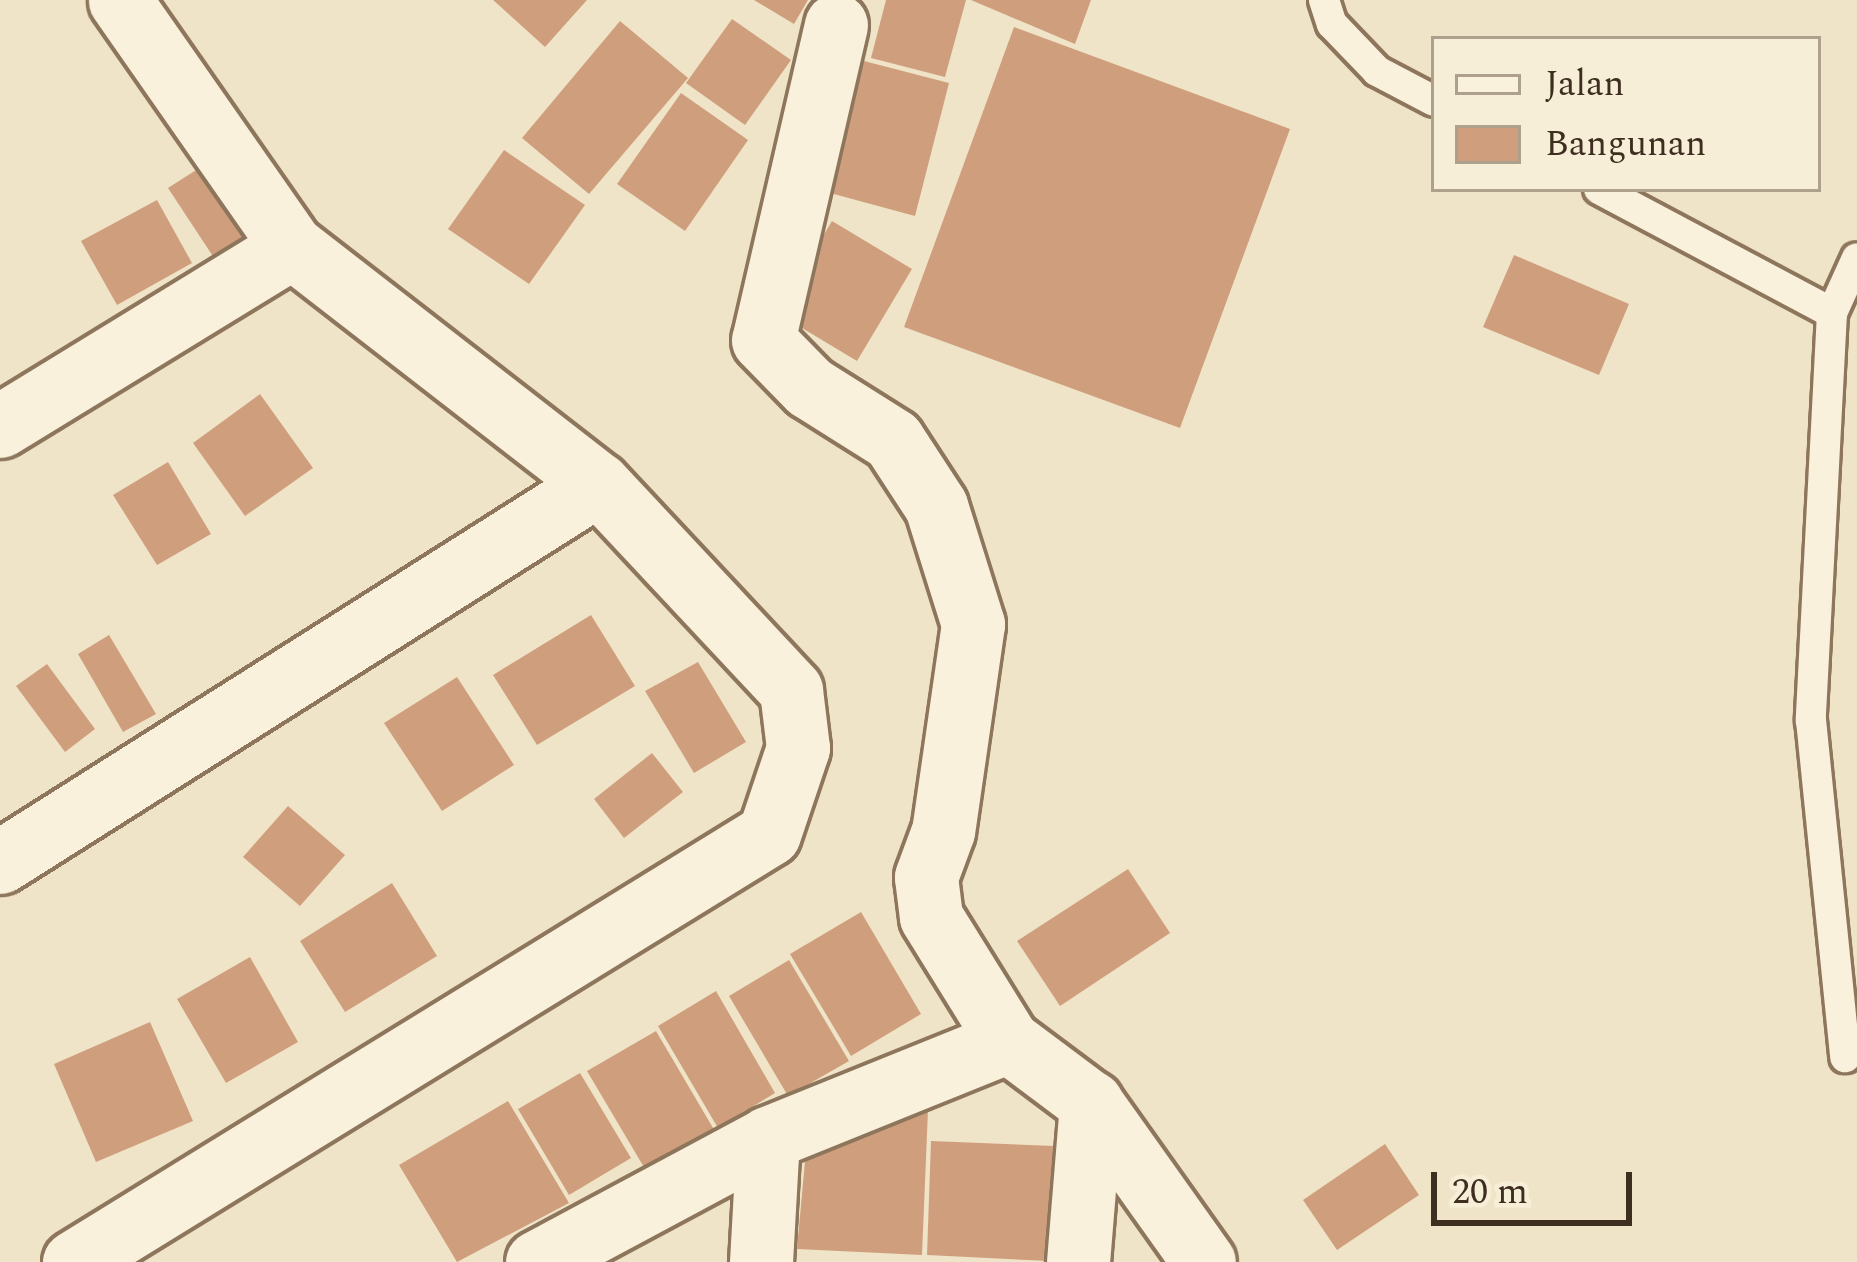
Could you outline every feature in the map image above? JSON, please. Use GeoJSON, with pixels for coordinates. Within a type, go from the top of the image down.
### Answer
{"type":"FeatureCollection","features":[{"type":"Feature","properties":{"kind":"street"},"geometry":{"type":"LineString","coordinates":[[74,1262],[769,834],[798,748],[791,690],[598,484],[292,247],[120,0]]}},
{"type":"Feature","properties":{"kind":"street"},"geometry":{"type":"LineString","coordinates":[[836,25],[763,340],[809,387],[893,440],[936,506],[973,624],[943,830],[926,877],[931,917],[1008,1041],[1091,1103],[1204,1262]]}},
{"type":"Feature","properties":{"kind":"street"},"geometry":{"type":"LineString","coordinates":[[0,426],[292,247]]}},
{"type":"Feature","properties":{"kind":"street"},"geometry":{"type":"LineString","coordinates":[[0,862],[598,484]]}},
{"type":"Feature","properties":{"kind":"street"},"geometry":{"type":"LineString","coordinates":[[538,1262],[768,1138],[1008,1041]]}},
{"type":"Feature","properties":{"kind":"street"},"geometry":{"type":"LineString","coordinates":[[1078,1262],[1091,1103]]}},
{"type":"Feature","properties":{"kind":"street"},"geometry":{"type":"LineString","coordinates":[[761,1262],[768,1138]]}},
{"type":"Feature","properties":{"kind":"lane"},"geometry":{"type":"LineString","coordinates":[[1324,0],[1332,24],[1377,71],[1431,99]]}},
{"type":"Feature","properties":{"kind":"lane"},"geometry":{"type":"LineString","coordinates":[[1605,192],[1832,313]]}},
{"type":"Feature","properties":{"kind":"lane"},"geometry":{"type":"LineString","coordinates":[[1845,1057],[1811,720],[1832,313],[1857,258]]}},
{"type":"Feature","properties":{"kind":"building"},"geometry":{"type":"Polygon","coordinates":[[[493,0],[587,0],[545,47],[493,0]]]}},
{"type":"Feature","properties":{"kind":"building"},"geometry":{"type":"Polygon","coordinates":[[[754,0],[808,0],[794,24],[754,0]]]}},
{"type":"Feature","properties":{"kind":"building"},"geometry":{"type":"Polygon","coordinates":[[[886,0],[966,0],[945,77],[871,58],[886,0]]]}},
{"type":"Feature","properties":{"kind":"building"},"geometry":{"type":"Polygon","coordinates":[[[971,0],[1091,0],[1075,44],[971,0]]]}},
{"type":"Feature","properties":{"kind":"building"},"geometry":{"type":"Polygon","coordinates":[[[732,19],[791,60],[745,125],[686,83],[732,19]]]}},
{"type":"Feature","properties":{"kind":"building"},"geometry":{"type":"Polygon","coordinates":[[[620,21],[688,78],[589,194],[522,138],[620,21]]]}},
{"type":"Feature","properties":{"kind":"building"},"geometry":{"type":"Polygon","coordinates":[[[1014,27],[1290,129],[1180,428],[904,327],[1014,27]]]}},
{"type":"Feature","properties":{"kind":"building"},"geometry":{"type":"Polygon","coordinates":[[[864,61],[949,83],[915,216],[830,193],[864,61]]]}},
{"type":"Feature","properties":{"kind":"building"},"geometry":{"type":"Polygon","coordinates":[[[681,93],[748,140],[685,231],[617,184],[681,93]]]}},
{"type":"Feature","properties":{"kind":"building"},"geometry":{"type":"Polygon","coordinates":[[[504,150],[585,205],[529,284],[448,229],[504,150]]]}},
{"type":"Feature","properties":{"kind":"building"},"geometry":{"type":"Polygon","coordinates":[[[204,165],[257,242],[220,267],[168,188],[204,165]]]}},
{"type":"Feature","properties":{"kind":"building"},"geometry":{"type":"Polygon","coordinates":[[[157,200],[192,263],[117,305],[81,241],[157,200]]]}},
{"type":"Feature","properties":{"kind":"building"},"geometry":{"type":"Polygon","coordinates":[[[832,221],[912,269],[857,361],[777,313],[832,221]]]}},
{"type":"Feature","properties":{"kind":"building"},"geometry":{"type":"Polygon","coordinates":[[[1514,255],[1629,304],[1599,375],[1483,327],[1514,255]]]}},
{"type":"Feature","properties":{"kind":"building"},"geometry":{"type":"Polygon","coordinates":[[[260,394],[313,468],[245,516],[193,443],[260,394]]]}},
{"type":"Feature","properties":{"kind":"building"},"geometry":{"type":"Polygon","coordinates":[[[168,462],[211,534],[157,565],[113,495],[168,462]]]}},
{"type":"Feature","properties":{"kind":"building"},"geometry":{"type":"Polygon","coordinates":[[[591,615],[635,686],[537,745],[493,675],[591,615]]]}},
{"type":"Feature","properties":{"kind":"building"},"geometry":{"type":"Polygon","coordinates":[[[109,635],[156,714],[123,732],[78,654],[109,635]]]}},
{"type":"Feature","properties":{"kind":"building"},"geometry":{"type":"Polygon","coordinates":[[[698,662],[746,742],[694,773],[645,691],[698,662]]]}},
{"type":"Feature","properties":{"kind":"building"},"geometry":{"type":"Polygon","coordinates":[[[47,664],[95,729],[65,752],[16,686],[47,664]]]}},
{"type":"Feature","properties":{"kind":"building"},"geometry":{"type":"Polygon","coordinates":[[[457,677],[514,765],[442,811],[384,723],[457,677]]]}},
{"type":"Feature","properties":{"kind":"building"},"geometry":{"type":"Polygon","coordinates":[[[652,753],[683,792],[624,838],[594,799],[652,753]]]}},
{"type":"Feature","properties":{"kind":"building"},"geometry":{"type":"Polygon","coordinates":[[[288,806],[345,855],[300,906],[243,857],[288,806]]]}},
{"type":"Feature","properties":{"kind":"building"},"geometry":{"type":"Polygon","coordinates":[[[1128,869],[1170,933],[1060,1006],[1017,941],[1128,869]]]}},
{"type":"Feature","properties":{"kind":"building"},"geometry":{"type":"Polygon","coordinates":[[[392,883],[437,956],[345,1012],[300,941],[392,883]]]}},
{"type":"Feature","properties":{"kind":"building"},"geometry":{"type":"Polygon","coordinates":[[[861,912],[921,1014],[851,1056],[790,954],[861,912]]]}},
{"type":"Feature","properties":{"kind":"building"},"geometry":{"type":"Polygon","coordinates":[[[250,957],[298,1042],[226,1083],[177,999],[250,957]]]}},
{"type":"Feature","properties":{"kind":"building"},"geometry":{"type":"Polygon","coordinates":[[[789,960],[849,1061],[788,1096],[729,996],[789,960]]]}},
{"type":"Feature","properties":{"kind":"building"},"geometry":{"type":"Polygon","coordinates":[[[716,991],[775,1093],[718,1128],[658,1026],[716,991]]]}},
{"type":"Feature","properties":{"kind":"building"},"geometry":{"type":"Polygon","coordinates":[[[150,1022],[193,1121],[96,1162],[54,1064],[150,1022]]]}},
{"type":"Feature","properties":{"kind":"building"},"geometry":{"type":"Polygon","coordinates":[[[656,1031],[716,1133],[648,1174],[587,1071],[656,1031]]]}},
{"type":"Feature","properties":{"kind":"building"},"geometry":{"type":"Polygon","coordinates":[[[580,1073],[631,1158],[569,1195],[518,1109],[580,1073]]]}},
{"type":"Feature","properties":{"kind":"building"},"geometry":{"type":"Polygon","coordinates":[[[508,1101],[569,1203],[457,1262],[399,1165],[508,1101]]]}},
{"type":"Feature","properties":{"kind":"building"},"geometry":{"type":"Polygon","coordinates":[[[928,1110],[922,1255],[797,1249],[805,1161],[928,1110]]]}},
{"type":"Feature","properties":{"kind":"building"},"geometry":{"type":"Polygon","coordinates":[[[931,1141],[1054,1146],[1049,1261],[927,1255],[931,1141]]]}},
{"type":"Feature","properties":{"kind":"building"},"geometry":{"type":"Polygon","coordinates":[[[1385,1144],[1419,1195],[1337,1250],[1303,1200],[1385,1144]]]}}]}
